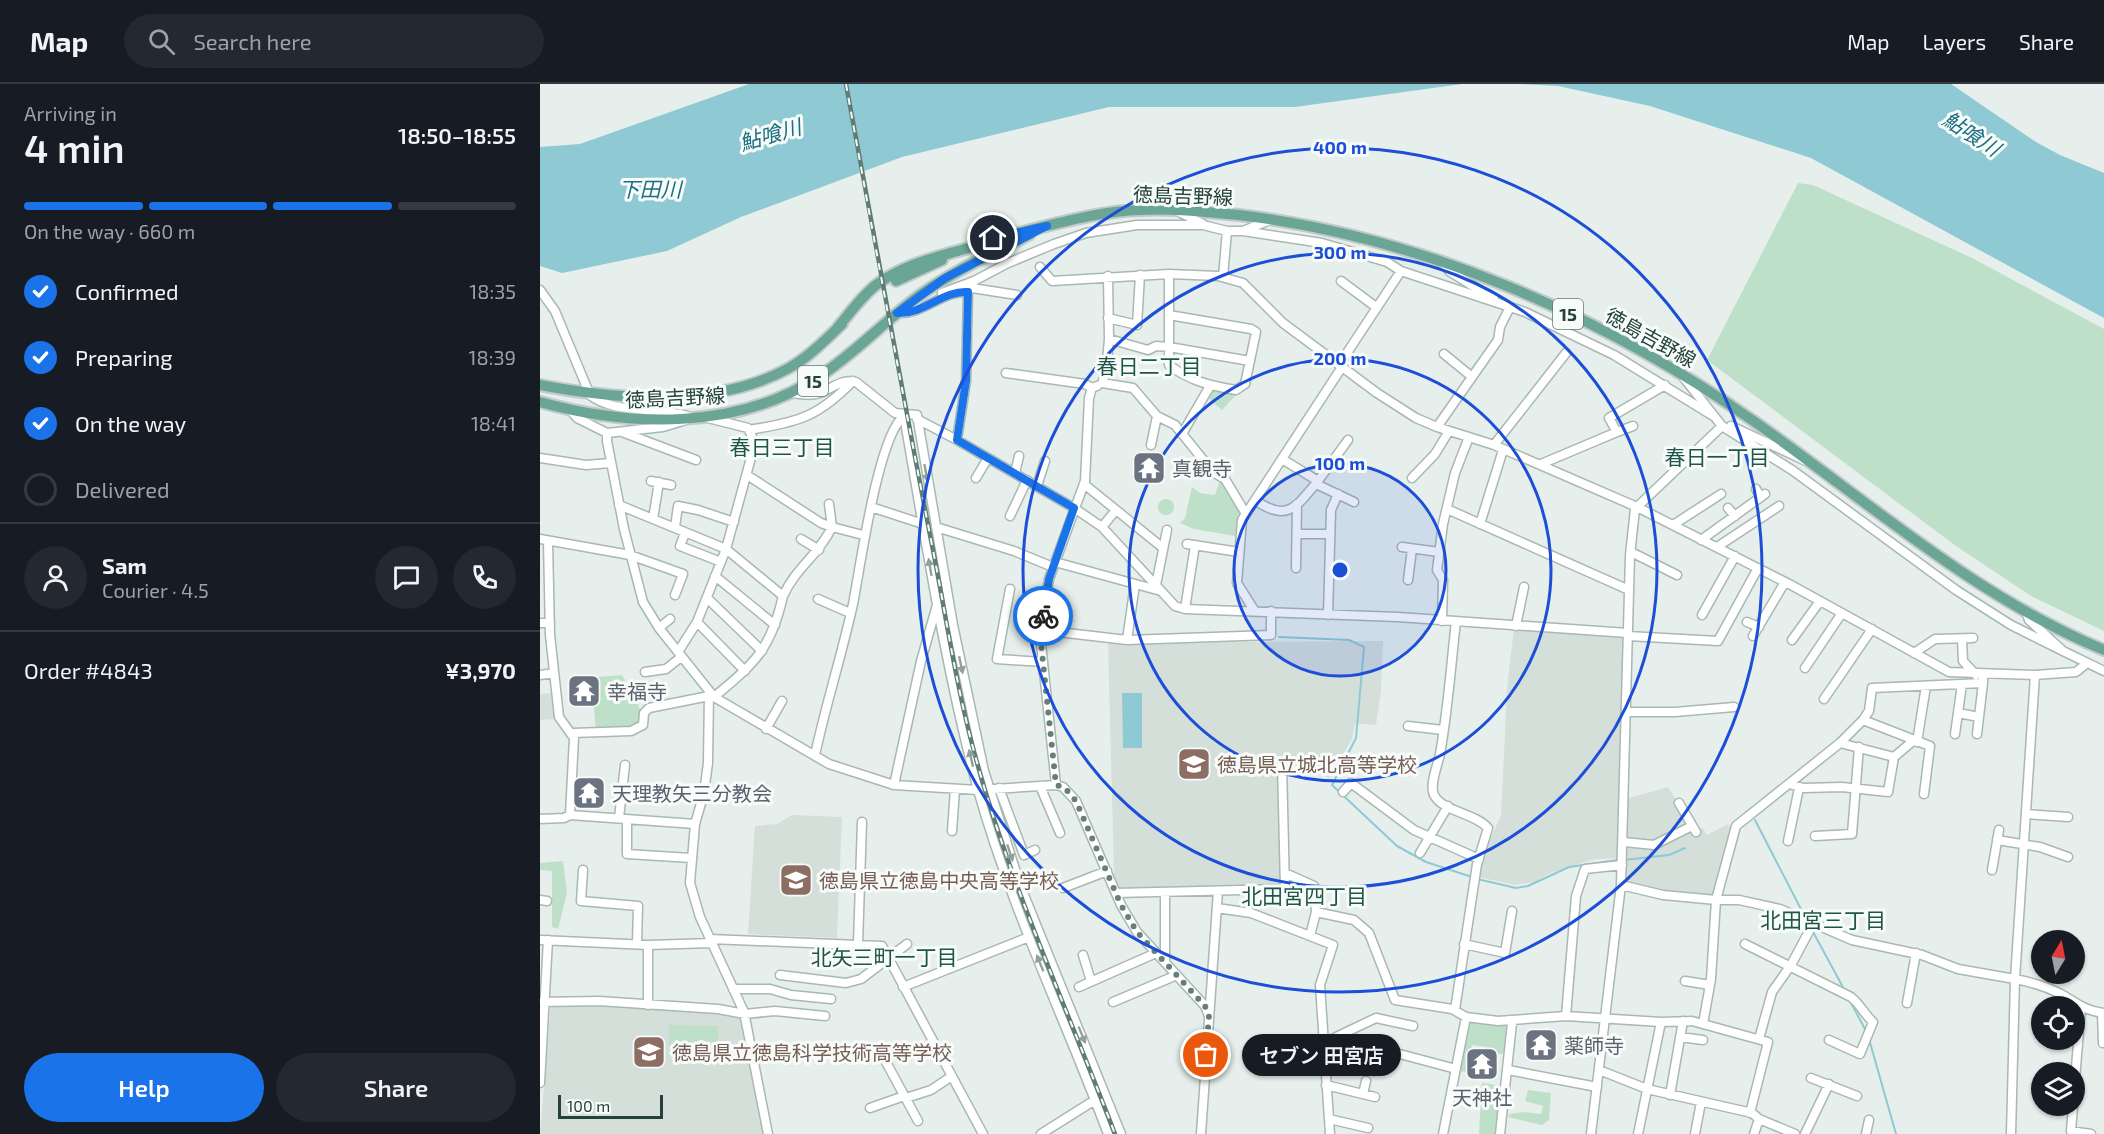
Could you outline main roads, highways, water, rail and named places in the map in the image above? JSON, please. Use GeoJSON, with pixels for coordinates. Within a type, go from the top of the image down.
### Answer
{"type":"FeatureCollection","features":[{"type":"Feature","properties":{"kind":"main road","name":"徳島吉野線"},"geometry":{"type":"LineString","coordinates":[[540,385],[590,395],[694,395],[738,389],[790,368],[818,347],[877,284],[910,266],[993,238],[1120,211],[1174,209],[1272,219],[1352,235],[1444,264],[1581,320],[1680,373],[1810,462],[1962,574],[2027,614],[2104,650]]}},
{"type":"Feature","properties":{"kind":"main road","name":"徳島吉野線"},"geometry":{"type":"LineString","coordinates":[[540,402],[571,411],[616,418],[705,417],[742,411],[791,393],[830,369],[897,313],[945,278],[1047,226]]}},
{"type":"Feature","properties":{"kind":"water","name":"下田川"},"geometry":{"type":"Polygon","coordinates":[[[749,84],[1462,84],[1295,107],[1109,107],[902,157],[741,217],[667,251],[562,273],[540,266],[540,147],[580,144],[749,84]]]}},
{"type":"Feature","properties":{"kind":"water","name":"鮎喰川"},"geometry":{"type":"Polygon","coordinates":[[[1520,84],[1951,84],[2036,142],[2060,155],[2104,173],[2104,318],[1811,158],[1650,106],[1558,86],[1520,84]]]}},
{"type":"Feature","properties":{"kind":"water"},"geometry":{"type":"Polygon","coordinates":[[[1122,693],[1142,693],[1142,748],[1123,748],[1122,693]]]}},
{"type":"Feature","properties":{"kind":"waterway"},"geometry":{"type":"LineString","coordinates":[[1279,637],[1349,640],[1364,647],[1356,738],[1332,785],[1397,846],[1426,862],[1472,877]]}},
{"type":"Feature","properties":{"kind":"waterway"},"geometry":{"type":"LineString","coordinates":[[1755,820],[1805,917]]}},
{"type":"Feature","properties":{"kind":"waterway"},"geometry":{"type":"LineString","coordinates":[[1624,860],[1669,855],[1685,848]]}},
{"type":"Feature","properties":{"kind":"waterway"},"geometry":{"type":"LineString","coordinates":[[1477,879],[1516,888],[1528,886],[1569,867],[1618,860]]}},
{"type":"Feature","properties":{"kind":"waterway"},"geometry":{"type":"LineString","coordinates":[[1812,930],[1845,991]]}},
{"type":"Feature","properties":{"kind":"waterway"},"geometry":{"type":"LineString","coordinates":[[1850,1001],[1866,1031]]}},
{"type":"Feature","properties":{"kind":"waterway"},"geometry":{"type":"LineString","coordinates":[[1869,1039],[1896,1134]]}},
{"type":"Feature","properties":{"kind":"railway"},"geometry":{"type":"LineString","coordinates":[[846,84],[968,728],[989,803],[1022,899],[1115,1134]]}},
{"type":"Feature","properties":{"kind":"place","name":"真観寺"},"geometry":{"type":"Point","coordinates":[1149,468]}},
{"type":"Feature","properties":{"kind":"place","name":"幸福寺"},"geometry":{"type":"Point","coordinates":[584,691]}},
{"type":"Feature","properties":{"kind":"place","name":"徳島県立城北高等学校"},"geometry":{"type":"Point","coordinates":[1194,764]}},
{"type":"Feature","properties":{"kind":"place","name":"天理教矢三分教会"},"geometry":{"type":"Point","coordinates":[589,793]}},
{"type":"Feature","properties":{"kind":"place","name":"徳島県立徳島中央高等学校"},"geometry":{"type":"Point","coordinates":[796,880]}},
{"type":"Feature","properties":{"kind":"place","name":"薬師寺"},"geometry":{"type":"Point","coordinates":[1541,1045]}},
{"type":"Feature","properties":{"kind":"place","name":"徳島県立徳島科学技術高等学校"},"geometry":{"type":"Point","coordinates":[649,1052]}},
{"type":"Feature","properties":{"kind":"place","name":"セブン 田宮店"},"geometry":{"type":"Point","coordinates":[1206,1055]}},
{"type":"Feature","properties":{"kind":"place","name":"天神社"},"geometry":{"type":"Point","coordinates":[1482,1064]}},
{"type":"Feature","properties":{"kind":"district","name":"春日二丁目"},"geometry":{"type":"Point","coordinates":[1149,365]}},
{"type":"Feature","properties":{"kind":"district","name":"春日三丁目"},"geometry":{"type":"Point","coordinates":[782,446]}},
{"type":"Feature","properties":{"kind":"district","name":"春日一丁目"},"geometry":{"type":"Point","coordinates":[1717,456]}},
{"type":"Feature","properties":{"kind":"district","name":"北田宮四丁目"},"geometry":{"type":"Point","coordinates":[1304,895]}},
{"type":"Feature","properties":{"kind":"district","name":"北田宮三丁目"},"geometry":{"type":"Point","coordinates":[1823,919]}},
{"type":"Feature","properties":{"kind":"district","name":"北矢三町一丁目"},"geometry":{"type":"Point","coordinates":[884,956]}}]}
